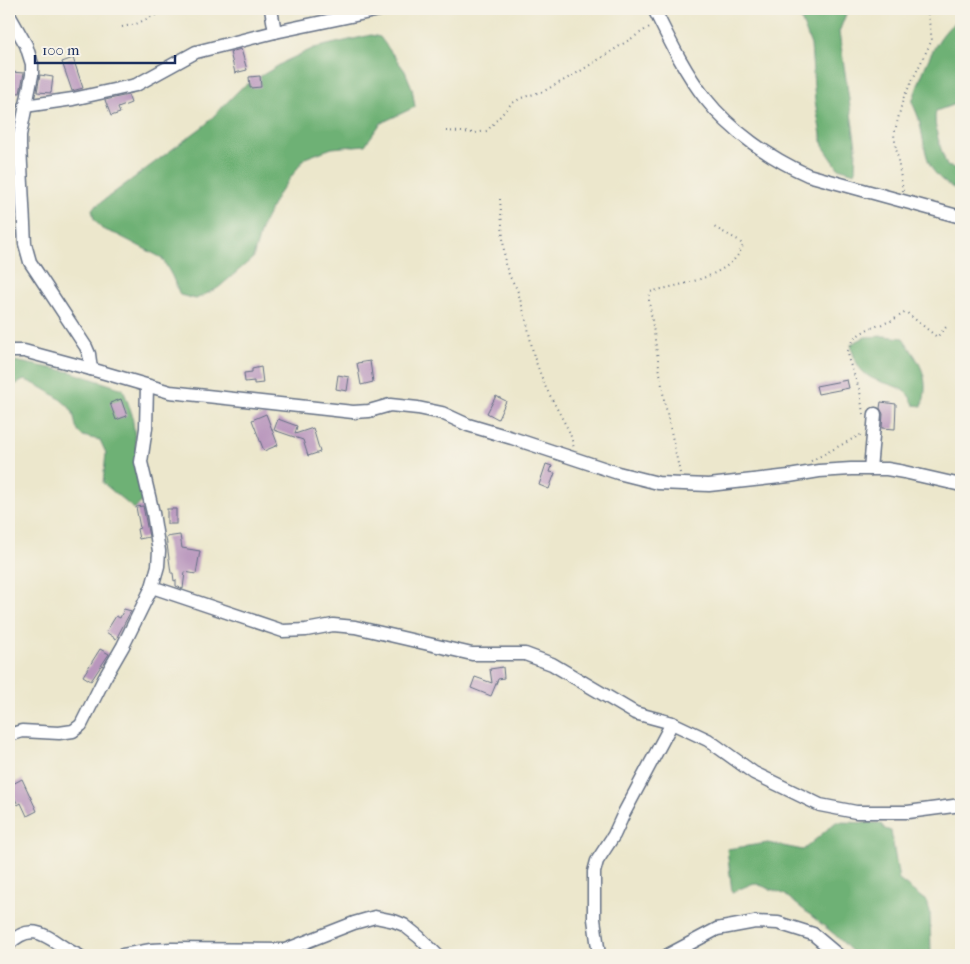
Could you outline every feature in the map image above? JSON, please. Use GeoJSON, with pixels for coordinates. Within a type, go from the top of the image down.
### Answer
{"type":"FeatureCollection","features":[{"type":"Feature","properties":{"kind":"street"},"geometry":{"type":"LineString","coordinates":[[271,9],[276,32]]}},
{"type":"Feature","properties":{"kind":"street"},"geometry":{"type":"LineString","coordinates":[[26,106],[74,99],[136,85],[196,52],[276,32],[384,9]]}},
{"type":"Feature","properties":{"kind":"street"},"geometry":{"type":"LineString","coordinates":[[9,15],[26,45],[32,64],[20,146],[25,244],[30,262],[86,347],[91,369]]}},
{"type":"Feature","properties":{"kind":"street"},"geometry":{"type":"LineString","coordinates":[[657,15],[678,56],[704,97],[727,121],[762,150],[808,175],[961,217]]}},
{"type":"Feature","properties":{"kind":"street"},"geometry":{"type":"LineString","coordinates":[[9,351],[24,351],[170,392],[353,412],[369,411],[390,405],[418,408],[658,483],[709,485],[819,470],[870,469],[904,472],[961,485]]}},
{"type":"Feature","properties":{"kind":"street"},"geometry":{"type":"LineString","coordinates":[[9,735],[22,731],[59,733],[73,731],[81,725],[152,587],[158,566],[159,551],[142,462],[146,428],[147,386]]}},
{"type":"Feature","properties":{"kind":"street"},"geometry":{"type":"LineString","coordinates":[[870,469],[871,430],[875,414]]}},
{"type":"Feature","properties":{"kind":"street"},"geometry":{"type":"LineString","coordinates":[[152,587],[283,631],[306,630],[333,625],[355,627],[472,654],[525,654],[552,664],[635,713],[672,723],[708,740],[754,773],[820,805],[847,811],[880,812],[908,812],[961,805]]}},
{"type":"Feature","properties":{"kind":"street"},"geometry":{"type":"LineString","coordinates":[[599,955],[594,919],[594,872],[597,861],[614,835],[672,723]]}},
{"type":"Feature","properties":{"kind":"street"},"geometry":{"type":"LineString","coordinates":[[123,955],[151,950],[172,949],[286,950],[354,923],[375,918],[394,921],[404,926],[419,937],[437,955]]}},
{"type":"Feature","properties":{"kind":"street"},"geometry":{"type":"LineString","coordinates":[[668,955],[717,929],[755,922],[778,923],[813,934],[838,955]]}},
{"type":"Feature","properties":{"kind":"street"},"geometry":{"type":"LineString","coordinates":[[9,944],[16,937],[28,933],[38,933],[48,936],[68,951],[78,955]]}},
{"type":"Feature","properties":{"kind":"path"},"geometry":{"type":"LineString","coordinates":[[122,27],[136,24],[168,9]]}},
{"type":"Feature","properties":{"kind":"path"},"geometry":{"type":"LineString","coordinates":[[904,201],[902,173],[894,135],[903,100],[932,40],[927,9]]}},
{"type":"Feature","properties":{"kind":"path"},"geometry":{"type":"LineString","coordinates":[[446,131],[475,133],[487,131],[511,104],[521,98],[544,91],[579,72],[657,15]]}},
{"type":"Feature","properties":{"kind":"path"},"geometry":{"type":"LineString","coordinates":[[500,199],[505,264],[517,289],[534,357],[545,386],[570,433],[574,458]]}},
{"type":"Feature","properties":{"kind":"path"},"geometry":{"type":"LineString","coordinates":[[683,485],[664,399],[649,300],[650,292],[692,283],[726,267],[740,254],[743,245],[738,240],[712,226]]}},
{"type":"Feature","properties":{"kind":"path"},"geometry":{"type":"LineString","coordinates":[[800,474],[812,460],[871,430],[861,407],[858,384],[849,361],[848,351],[854,338],[868,329],[891,321],[906,312],[937,338],[948,325]]}},
{"type":"Feature","properties":{"kind":"green space"},"geometry":{"type":"Polygon","coordinates":[[[797,9],[848,9],[839,32],[856,147],[855,173],[838,168],[823,146],[815,101],[811,45],[797,9]]]}},
{"type":"Feature","properties":{"kind":"green space"},"geometry":{"type":"Polygon","coordinates":[[[961,19],[961,102],[936,111],[935,124],[947,166],[961,170],[961,202],[957,190],[939,177],[929,163],[919,119],[912,102],[930,55],[944,33],[961,19]]]}},
{"type":"Feature","properties":{"kind":"green space"},"geometry":{"type":"Polygon","coordinates":[[[371,35],[380,37],[405,71],[412,88],[415,107],[381,123],[365,145],[332,148],[305,158],[277,196],[262,226],[253,258],[218,288],[196,299],[180,295],[162,258],[118,235],[102,229],[94,219],[92,209],[205,125],[241,88],[286,61],[314,48],[371,35]]]}},
{"type":"Feature","properties":{"kind":"green space"},"geometry":{"type":"Polygon","coordinates":[[[865,337],[903,338],[918,362],[922,370],[925,386],[922,406],[914,405],[908,395],[900,388],[871,378],[856,361],[851,344],[865,337]]]}},
{"type":"Feature","properties":{"kind":"green space"},"geometry":{"type":"Polygon","coordinates":[[[9,360],[71,372],[123,389],[132,414],[143,501],[134,509],[103,483],[106,453],[100,440],[79,433],[73,413],[65,403],[24,380],[9,388],[9,360]]]}},
{"type":"Feature","properties":{"kind":"green space"},"geometry":{"type":"Polygon","coordinates":[[[836,822],[880,823],[885,829],[891,831],[899,880],[926,901],[930,911],[931,954],[935,955],[856,955],[834,934],[784,894],[754,883],[732,892],[727,849],[768,843],[803,850],[836,822]]]}},
{"type":"Feature","properties":{"kind":"building"},"geometry":{"type":"Polygon","coordinates":[[[241,49],[247,70],[235,73],[230,52],[241,49]]]}},
{"type":"Feature","properties":{"kind":"building"},"geometry":{"type":"Polygon","coordinates":[[[73,58],[83,88],[72,91],[62,62],[73,58]]]}},
{"type":"Feature","properties":{"kind":"building"},"geometry":{"type":"Polygon","coordinates":[[[11,72],[24,73],[20,93],[9,92],[11,72]]]}},
{"type":"Feature","properties":{"kind":"building"},"geometry":{"type":"Polygon","coordinates":[[[40,75],[53,77],[51,93],[37,92],[40,75]]]}},
{"type":"Feature","properties":{"kind":"building"},"geometry":{"type":"Polygon","coordinates":[[[260,76],[261,87],[250,88],[249,77],[260,76]]]}},
{"type":"Feature","properties":{"kind":"building"},"geometry":{"type":"Polygon","coordinates":[[[128,95],[131,103],[118,108],[120,113],[111,116],[105,100],[128,95]]]}},
{"type":"Feature","properties":{"kind":"building"},"geometry":{"type":"Polygon","coordinates":[[[370,361],[373,382],[361,385],[357,363],[370,361]]]}},
{"type":"Feature","properties":{"kind":"building"},"geometry":{"type":"Polygon","coordinates":[[[261,367],[263,383],[245,382],[244,373],[252,372],[252,369],[261,367]]]}},
{"type":"Feature","properties":{"kind":"building"},"geometry":{"type":"Polygon","coordinates":[[[338,375],[349,377],[347,391],[336,389],[338,375]]]}},
{"type":"Feature","properties":{"kind":"building"},"geometry":{"type":"Polygon","coordinates":[[[847,380],[849,388],[818,394],[816,386],[847,380]]]}},
{"type":"Feature","properties":{"kind":"building"},"geometry":{"type":"Polygon","coordinates":[[[496,396],[506,401],[498,419],[487,413],[496,396]]]}},
{"type":"Feature","properties":{"kind":"building"},"geometry":{"type":"Polygon","coordinates":[[[121,399],[127,416],[116,420],[110,403],[121,399]]]}},
{"type":"Feature","properties":{"kind":"building"},"geometry":{"type":"Polygon","coordinates":[[[881,402],[896,404],[895,429],[882,428],[883,414],[880,408],[881,402]]]}},
{"type":"Feature","properties":{"kind":"building"},"geometry":{"type":"Polygon","coordinates":[[[266,414],[278,445],[264,451],[252,420],[266,414]]]}},
{"type":"Feature","properties":{"kind":"building"},"geometry":{"type":"Polygon","coordinates":[[[278,419],[297,426],[295,434],[313,428],[320,452],[308,456],[303,440],[274,430],[278,419]]]}},
{"type":"Feature","properties":{"kind":"building"},"geometry":{"type":"Polygon","coordinates":[[[546,464],[552,466],[550,472],[555,473],[549,489],[539,485],[546,464]]]}},
{"type":"Feature","properties":{"kind":"building"},"geometry":{"type":"Polygon","coordinates":[[[143,506],[149,537],[139,539],[137,529],[140,528],[136,507],[143,506]]]}},
{"type":"Feature","properties":{"kind":"building"},"geometry":{"type":"Polygon","coordinates":[[[167,509],[176,509],[176,524],[167,524],[167,509]]]}},
{"type":"Feature","properties":{"kind":"building"},"geometry":{"type":"Polygon","coordinates":[[[180,535],[182,548],[200,551],[196,574],[185,572],[183,589],[176,586],[176,580],[174,581],[173,573],[171,573],[166,537],[180,535]]]}},
{"type":"Feature","properties":{"kind":"building"},"geometry":{"type":"Polygon","coordinates":[[[124,609],[131,611],[116,639],[106,632],[116,616],[120,618],[124,609]]]}},
{"type":"Feature","properties":{"kind":"building"},"geometry":{"type":"Polygon","coordinates":[[[100,649],[109,654],[91,681],[83,676],[100,649]]]}},
{"type":"Feature","properties":{"kind":"building"},"geometry":{"type":"Polygon","coordinates":[[[503,667],[504,678],[498,679],[491,696],[471,688],[475,677],[492,683],[490,669],[503,667]]]}},
{"type":"Feature","properties":{"kind":"building"},"geometry":{"type":"Polygon","coordinates":[[[22,779],[37,811],[27,816],[21,803],[18,805],[9,786],[22,779]]]}}]}
